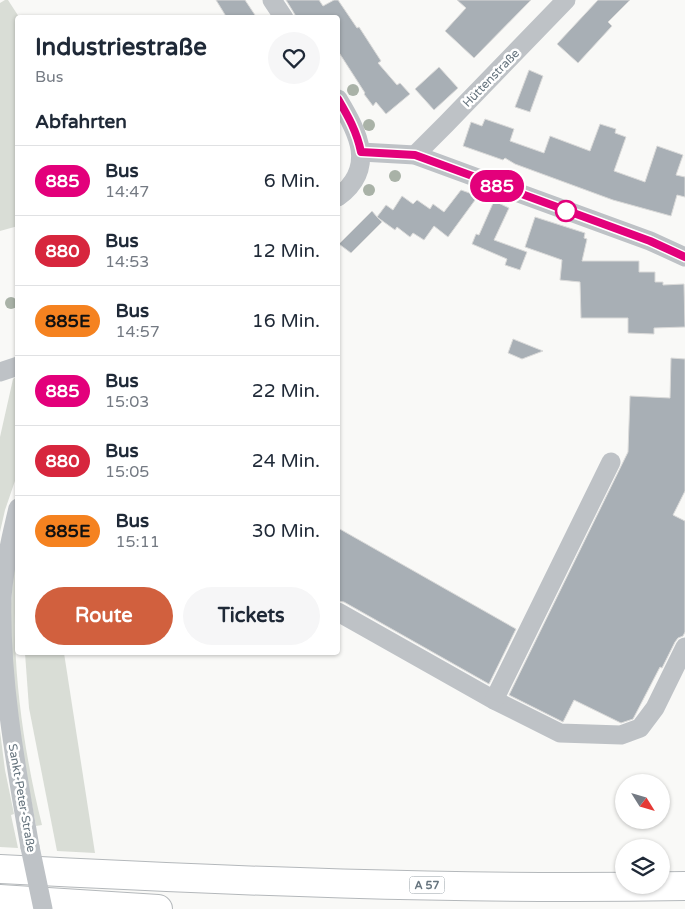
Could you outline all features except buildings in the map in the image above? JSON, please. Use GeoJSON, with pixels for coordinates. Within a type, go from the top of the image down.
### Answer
{"type":"FeatureCollection","features":[{"type":"Feature","properties":{"kind":"highway","name":"A 57"},"geometry":{"type":"LineString","coordinates":[[0,869],[178,878],[472,886],[576,888],[685,886]]}},
{"type":"Feature","properties":{"kind":"highway"},"geometry":{"type":"LineString","coordinates":[[0,899],[158,909]]}},
{"type":"Feature","properties":{"kind":"street"},"geometry":{"type":"LineString","coordinates":[[272,0],[282,15]]}},
{"type":"Feature","properties":{"kind":"street","name":"Hüttenstraße"},"geometry":{"type":"LineString","coordinates":[[415,155],[566,0]]}},
{"type":"Feature","properties":{"kind":"street"},"geometry":{"type":"LineString","coordinates":[[340,102],[351,120],[361,152],[359,169],[350,186],[340,195]]}},
{"type":"Feature","properties":{"kind":"street"},"geometry":{"type":"LineString","coordinates":[[361,152],[415,155],[650,241],[685,257]]}},
{"type":"Feature","properties":{"kind":"street"},"geometry":{"type":"LineString","coordinates":[[0,372],[15,367]]}},
{"type":"Feature","properties":{"kind":"street"},"geometry":{"type":"LineString","coordinates":[[494,700],[611,462]]}},
{"type":"Feature","properties":{"kind":"street","name":"Sankt-Peter-Straße"},"geometry":{"type":"LineString","coordinates":[[15,519],[8,546],[2,598],[2,659],[10,724],[30,847],[43,909]]}},
{"type":"Feature","properties":{"kind":"street"},"geometry":{"type":"LineString","coordinates":[[340,613],[494,700],[560,733],[621,735],[640,728],[655,708],[685,647]]}},
{"type":"Feature","properties":{"kind":"shaded area"},"geometry":{"type":"Polygon","coordinates":[[[8,0],[18,15],[15,15],[15,227],[0,231],[0,3],[8,0]]]}},
{"type":"Feature","properties":{"kind":"shaded area"},"geometry":{"type":"Polygon","coordinates":[[[15,378],[15,481],[0,532],[0,437],[13,379],[15,378]]]}},
{"type":"Feature","properties":{"kind":"shaded area"},"geometry":{"type":"Polygon","coordinates":[[[15,562],[15,655],[24,733],[42,825],[36,826],[18,727],[11,667],[11,604],[15,562]]]}},
{"type":"Feature","properties":{"kind":"shaded area"},"geometry":{"type":"Polygon","coordinates":[[[25,655],[64,655],[95,853],[57,851],[29,708],[25,655]]]}},
{"type":"Feature","properties":{"kind":"shaded area"},"geometry":{"type":"Polygon","coordinates":[[[0,731],[5,770],[14,814],[11,815],[18,848],[0,847],[0,731]]]}},
{"type":"Feature","properties":{"kind":"bus line","name":"885"},"geometry":{"type":"LineString","coordinates":[[340,102],[351,120],[361,152],[415,155],[650,241],[685,257]]}}]}
